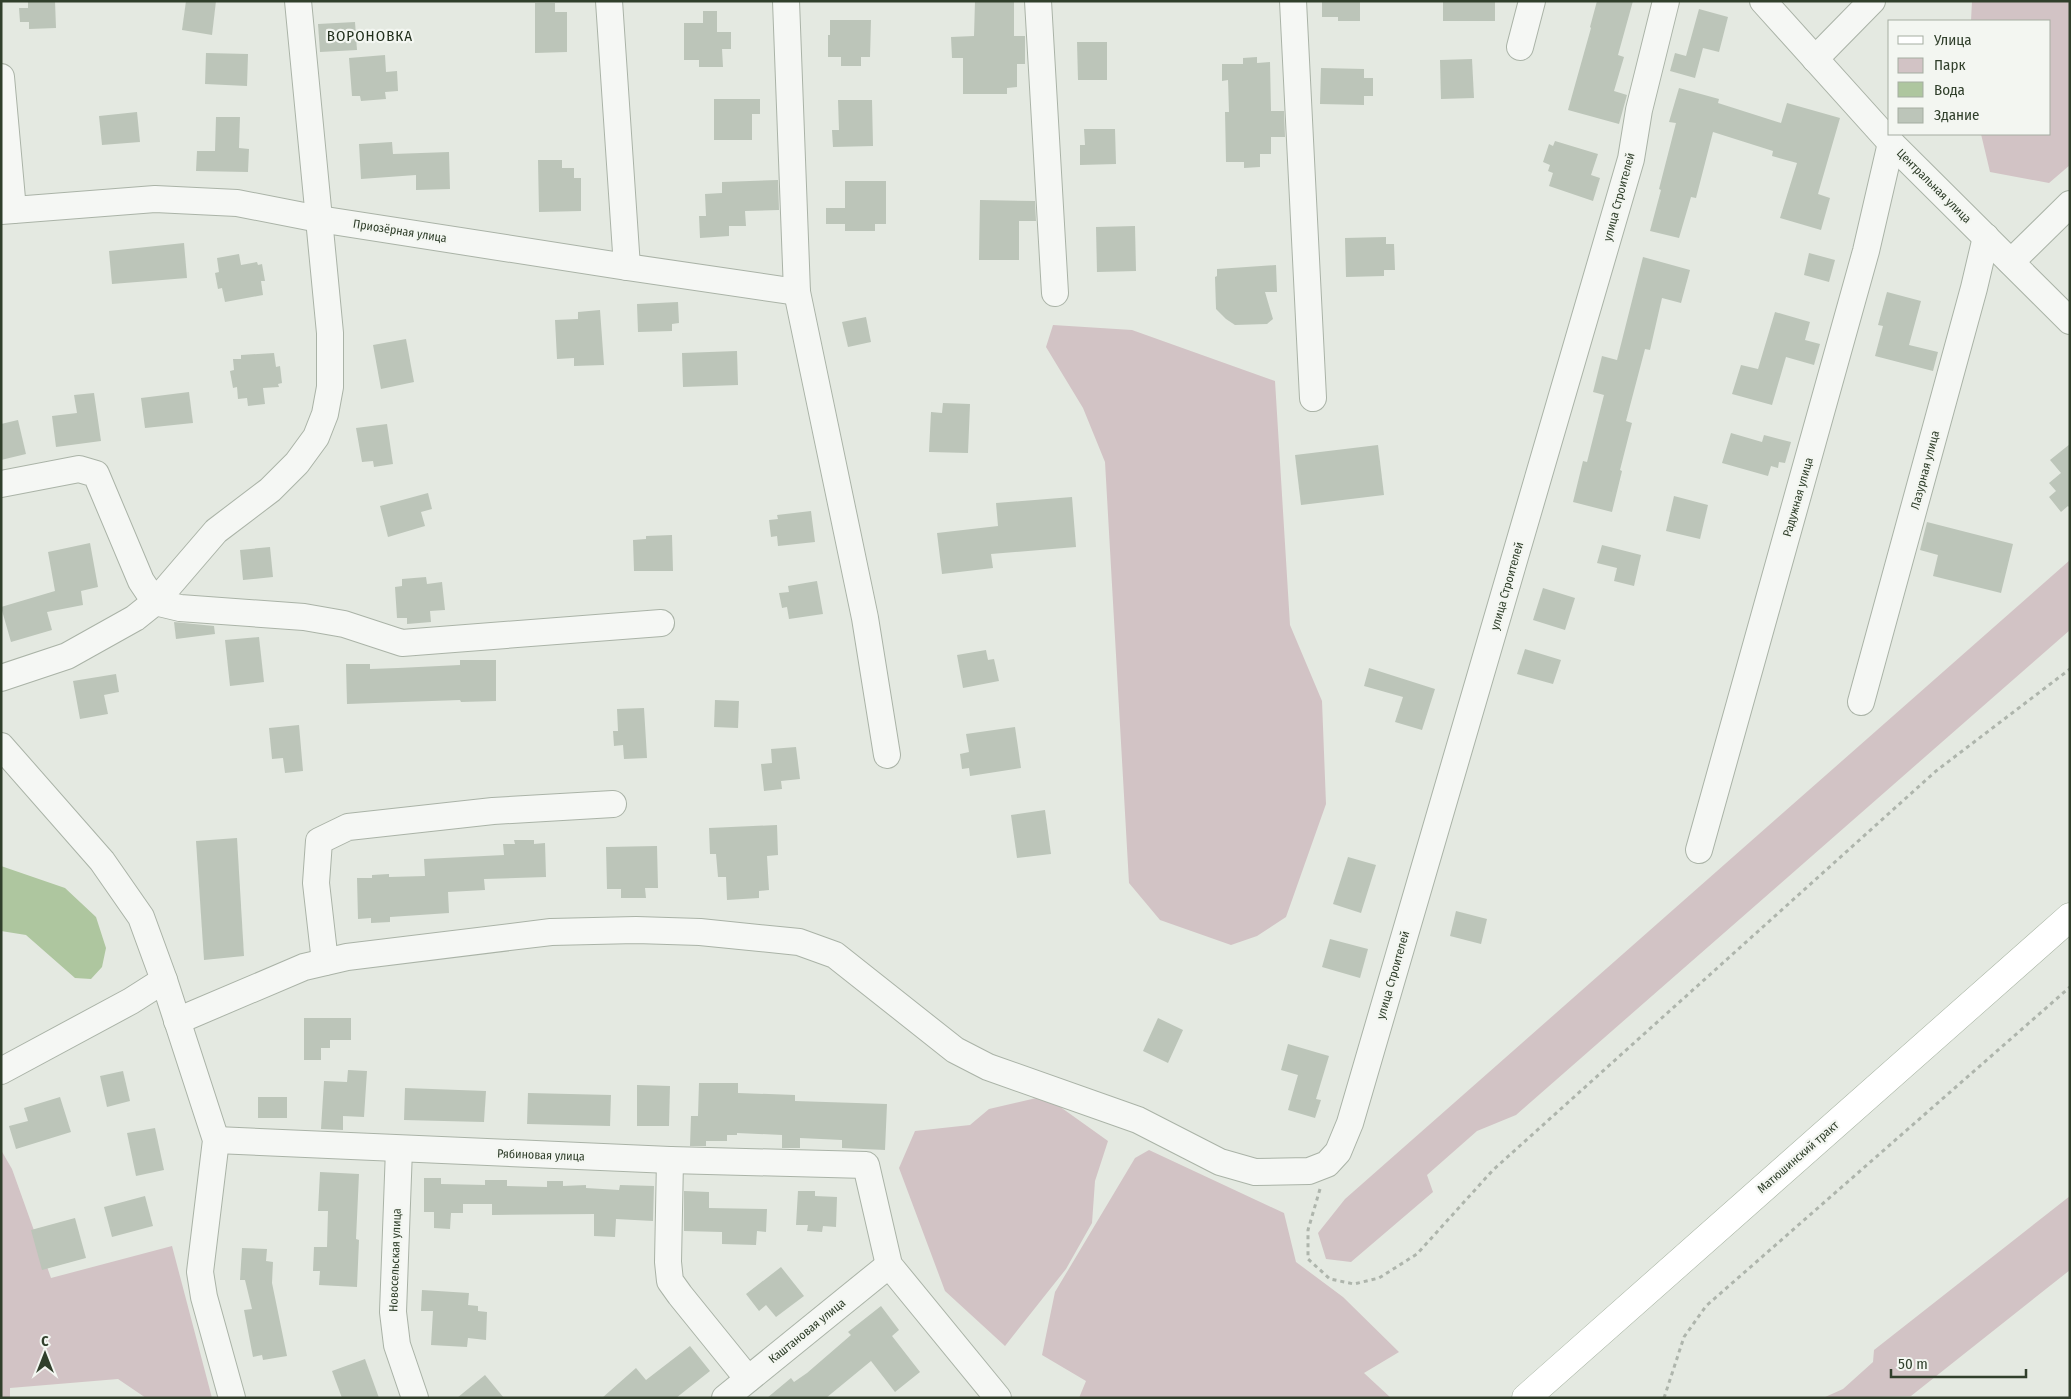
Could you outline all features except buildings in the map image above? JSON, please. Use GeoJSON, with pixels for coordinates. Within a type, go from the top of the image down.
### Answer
{"type":"FeatureCollection","features":[{"type":"Feature","properties":{"kind":"main road","name":"Матюшинский тракт"},"geometry":{"type":"LineString","coordinates":[[1526,1398],[2070,917]]}},
{"type":"Feature","properties":{"kind":"street"},"geometry":{"type":"LineString","coordinates":[[1,678],[67,656],[135,618],[155,602],[216,530],[270,490],[297,463],[316,438],[325,414],[330,387],[330,333],[298,1]]}},
{"type":"Feature","properties":{"kind":"street"},"geometry":{"type":"LineString","coordinates":[[610,1],[627,267]]}},
{"type":"Feature","properties":{"kind":"street"},"geometry":{"type":"LineString","coordinates":[[786,1],[797,292],[866,618],[887,754]]}},
{"type":"Feature","properties":{"kind":"street"},"geometry":{"type":"LineString","coordinates":[[1038,1],[1055,293]]}},
{"type":"Feature","properties":{"kind":"street"},"geometry":{"type":"LineString","coordinates":[[1293,1],[1313,398]]}},
{"type":"Feature","properties":{"kind":"street"},"geometry":{"type":"LineString","coordinates":[[1520,47],[1532,1]]}},
{"type":"Feature","properties":{"kind":"street","name":"улица Строителей"},"geometry":{"type":"LineString","coordinates":[[1327,1164],[1338,1152],[1350,1123],[1370,1056],[1631,159],[1639,110],[1666,1]]}},
{"type":"Feature","properties":{"kind":"street","name":"Центральная улица"},"geometry":{"type":"LineString","coordinates":[[1763,1],[1891,143],[2070,321]]}},
{"type":"Feature","properties":{"kind":"street"},"geometry":{"type":"LineString","coordinates":[[1815,59],[1872,1]]}},
{"type":"Feature","properties":{"kind":"street"},"geometry":{"type":"LineString","coordinates":[[1,77],[7,210]]}},
{"type":"Feature","properties":{"kind":"street","name":"Радужная улица"},"geometry":{"type":"LineString","coordinates":[[1700,850],[1866,251],[1891,143]]}},
{"type":"Feature","properties":{"kind":"street","name":"Приозёрная улица"},"geometry":{"type":"LineString","coordinates":[[7,210],[155,199],[237,203],[319,219],[797,292]]}},
{"type":"Feature","properties":{"kind":"street"},"geometry":{"type":"LineString","coordinates":[[2011,262],[2070,204]]}},
{"type":"Feature","properties":{"kind":"street","name":"Лазурная улица"},"geometry":{"type":"LineString","coordinates":[[1861,702],[1974,288],[1986,237]]}},
{"type":"Feature","properties":{"kind":"street"},"geometry":{"type":"LineString","coordinates":[[1,484],[79,469],[96,474],[141,581],[155,602],[180,608],[304,617],[344,624],[402,643],[661,623]]}},
{"type":"Feature","properties":{"kind":"street"},"geometry":{"type":"LineString","coordinates":[[1,746],[102,861],[141,917],[164,980],[216,1140],[200,1272],[204,1296],[232,1398]]}},
{"type":"Feature","properties":{"kind":"street"},"geometry":{"type":"LineString","coordinates":[[325,962],[316,883],[319,841],[348,827],[493,811],[613,804]]}},
{"type":"Feature","properties":{"kind":"street"},"geometry":{"type":"LineString","coordinates":[[177,1021],[304,967],[325,962],[551,932],[636,930],[700,932],[799,942],[835,955],[955,1050],[988,1067],[1138,1120],[1220,1162],[1255,1172],[1309,1171],[1327,1164]]}},
{"type":"Feature","properties":{"kind":"street"},"geometry":{"type":"LineString","coordinates":[[1,1071],[131,1002],[164,980]]}},
{"type":"Feature","properties":{"kind":"street","name":"Рябиновая улица"},"geometry":{"type":"LineString","coordinates":[[216,1140],[670,1160],[866,1165],[890,1265]]}},
{"type":"Feature","properties":{"kind":"street","name":"Новосельская улица"},"geometry":{"type":"LineString","coordinates":[[399,1149],[393,1312],[397,1345],[415,1398]]}},
{"type":"Feature","properties":{"kind":"street"},"geometry":{"type":"LineString","coordinates":[[670,1160],[668,1262],[670,1280],[748,1379]]}},
{"type":"Feature","properties":{"kind":"street"},"geometry":{"type":"LineString","coordinates":[[890,1265],[998,1398]]}},
{"type":"Feature","properties":{"kind":"street","name":"Каштановая улица"},"geometry":{"type":"LineString","coordinates":[[725,1398],[890,1265]]}},
{"type":"Feature","properties":{"kind":"path"},"geometry":{"type":"LineString","coordinates":[[1327,1164],[1308,1230],[1308,1259],[1330,1279],[1354,1284],[1379,1278],[1417,1254],[1493,1170],[1936,771],[2070,669]]}},
{"type":"Feature","properties":{"kind":"path"},"geometry":{"type":"LineString","coordinates":[[1664,1398],[1684,1337],[1706,1306],[2070,987]]}},
{"type":"Feature","properties":{"kind":"green space"},"geometry":{"type":"Polygon","coordinates":[[[1972,1],[2070,1],[2070,165],[2049,183],[1990,172],[1981,135],[2051,135],[2051,20],[1971,20],[1972,1]]]}},
{"type":"Feature","properties":{"kind":"green space"},"geometry":{"type":"Polygon","coordinates":[[[1053,325],[1132,330],[1275,381],[1290,625],[1322,701],[1326,804],[1286,917],[1257,936],[1231,945],[1160,920],[1129,883],[1105,462],[1083,408],[1046,347],[1053,325]]]}},
{"type":"Feature","properties":{"kind":"green space"},"geometry":{"type":"Polygon","coordinates":[[[2070,560],[2070,630],[1516,1115],[1477,1131],[1427,1175],[1433,1192],[1351,1262],[1326,1259],[1318,1233],[1345,1199],[2070,560]]]}},
{"type":"Feature","properties":{"kind":"green space"},"geometry":{"type":"Polygon","coordinates":[[[1045,1096],[1108,1141],[1095,1181],[1092,1223],[1066,1269],[1005,1346],[945,1291],[899,1168],[915,1131],[970,1125],[989,1109],[1045,1096]]]}},
{"type":"Feature","properties":{"kind":"green space"},"geometry":{"type":"Polygon","coordinates":[[[1,1150],[12,1169],[51,1278],[172,1246],[212,1398],[146,1398],[118,1379],[10,1388],[10,1398],[1,1398],[1,1150]]]}},
{"type":"Feature","properties":{"kind":"green space"},"geometry":{"type":"Polygon","coordinates":[[[1149,1150],[1284,1213],[1296,1262],[1343,1297],[1399,1352],[1364,1373],[1391,1398],[1079,1398],[1086,1381],[1042,1355],[1055,1292],[1135,1158],[1149,1150]]]}},
{"type":"Feature","properties":{"kind":"green space"},"geometry":{"type":"Polygon","coordinates":[[[2070,1196],[2070,1270],[1911,1396],[1823,1398],[1843,1389],[1873,1362],[1874,1350],[2070,1196]]]}},
{"type":"Feature","properties":{"kind":"water"},"geometry":{"type":"Polygon","coordinates":[[[1,866],[65,888],[96,917],[106,948],[102,967],[91,979],[75,978],[26,935],[1,931],[1,866]]]}},
{"type":"Feature","properties":{"kind":"district","name":"ВОРОНОВКА"},"geometry":{"type":"Point","coordinates":[370,36]}}]}
